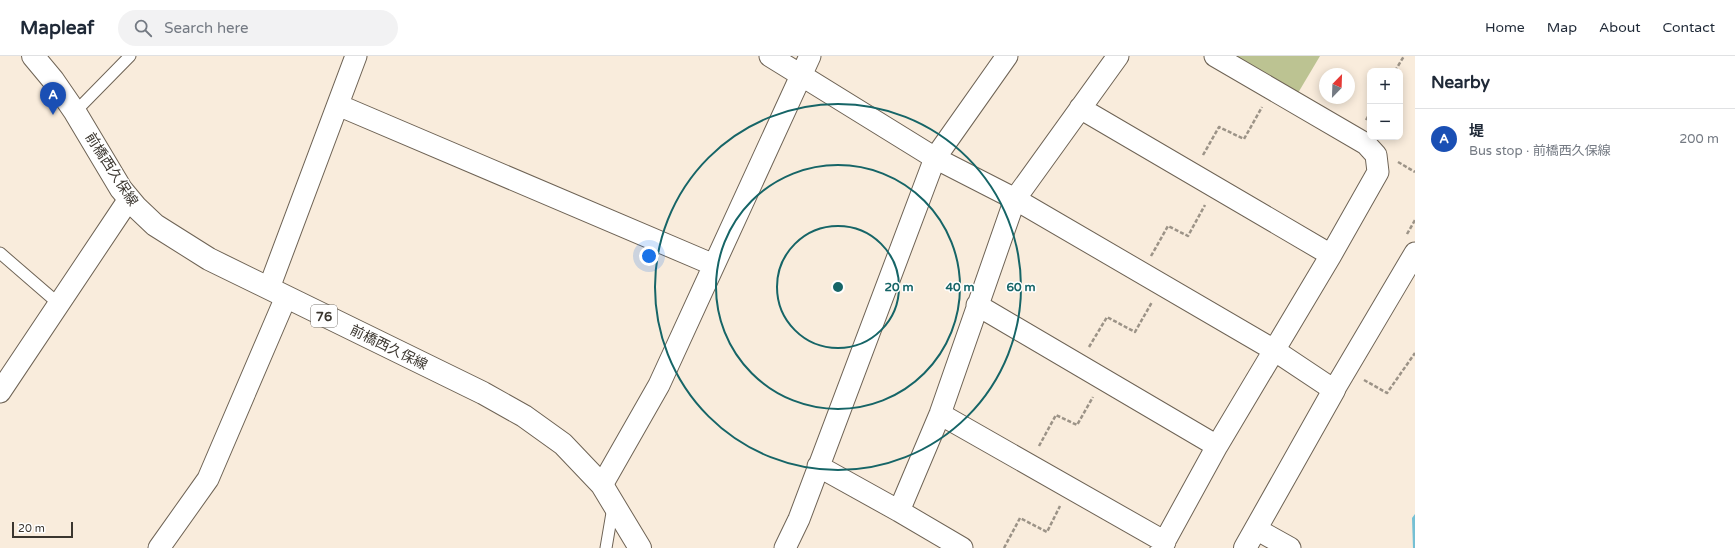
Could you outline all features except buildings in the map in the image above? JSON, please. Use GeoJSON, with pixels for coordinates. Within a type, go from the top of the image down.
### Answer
{"type":"FeatureCollection","features":[{"type":"Feature","properties":{"kind":"main road","name":"前橋西久保線"},"geometry":{"type":"LineString","coordinates":[[33,56],[53,80],[75,112],[129,199],[155,225],[209,259],[483,393],[524,416],[563,444],[602,484],[640,548]]}},
{"type":"Feature","properties":{"kind":"main road"},"geometry":{"type":"LineString","coordinates":[[1245,548],[1334,390]]}},
{"type":"Feature","properties":{"kind":"street"},"geometry":{"type":"LineString","coordinates":[[159,548],[208,479],[278,293],[338,105],[356,56]]}},
{"type":"Feature","properties":{"kind":"street"},"geometry":{"type":"LineString","coordinates":[[770,56],[800,76],[935,158],[1015,199],[1274,350],[1334,390],[1415,253]]}},
{"type":"Feature","properties":{"kind":"street"},"geometry":{"type":"LineString","coordinates":[[602,484],[659,385],[810,56]]}},
{"type":"Feature","properties":{"kind":"street"},"geometry":{"type":"LineString","coordinates":[[785,548],[799,519],[935,158],[1007,56]]}},
{"type":"Feature","properties":{"kind":"street"},"geometry":{"type":"LineString","coordinates":[[899,510],[940,414],[1015,199],[1118,56]]}},
{"type":"Feature","properties":{"kind":"street"},"geometry":{"type":"LineString","coordinates":[[940,414],[1070,488],[1163,545],[1217,446],[1331,255],[1378,172],[1376,155],[1366,144],[1215,56]]}},
{"type":"Feature","properties":{"kind":"street"},"geometry":{"type":"LineString","coordinates":[[338,105],[714,265]]}},
{"type":"Feature","properties":{"kind":"street"},"geometry":{"type":"LineString","coordinates":[[1080,108],[1331,255]]}},
{"type":"Feature","properties":{"kind":"street"},"geometry":{"type":"LineString","coordinates":[[0,392],[129,199]]}},
{"type":"Feature","properties":{"kind":"street"},"geometry":{"type":"LineString","coordinates":[[977,305],[1217,446]]}},
{"type":"Feature","properties":{"kind":"street"},"geometry":{"type":"LineString","coordinates":[[818,466],[899,510],[962,548]]}},
{"type":"Feature","properties":{"kind":"street"},"geometry":{"type":"LineString","coordinates":[[1256,529],[1290,548]]}},
{"type":"Feature","properties":{"kind":"lane"},"geometry":{"type":"LineString","coordinates":[[75,112],[130,56]]}},
{"type":"Feature","properties":{"kind":"lane"},"geometry":{"type":"LineString","coordinates":[[0,253],[59,304]]}},
{"type":"Feature","properties":{"kind":"lane"},"geometry":{"type":"LineString","coordinates":[[606,548],[614,503]]}},
{"type":"Feature","properties":{"kind":"path"},"geometry":{"type":"LineString","coordinates":[[1397,68],[1404,56]]}},
{"type":"Feature","properties":{"kind":"path"},"geometry":{"type":"LineString","coordinates":[[1192,174],[1219,127],[1244,139],[1272,89]]}},
{"type":"Feature","properties":{"kind":"path"},"geometry":{"type":"LineString","coordinates":[[1140,272],[1168,226],[1188,236],[1214,187]]}},
{"type":"Feature","properties":{"kind":"path"},"geometry":{"type":"LineString","coordinates":[[1079,365],[1107,317],[1135,332],[1162,285]]}},
{"type":"Feature","properties":{"kind":"path"},"geometry":{"type":"LineString","coordinates":[[1346,370],[1387,393],[1415,353]]}},
{"type":"Feature","properties":{"kind":"path"},"geometry":{"type":"LineString","coordinates":[[1030,465],[1056,415],[1077,425],[1102,379]]}},
{"type":"Feature","properties":{"kind":"path"},"geometry":{"type":"LineString","coordinates":[[1004,548],[1020,518],[1047,532],[1070,488]]}},
{"type":"Feature","properties":{"kind":"green space"},"geometry":{"type":"Polygon","coordinates":[[[1225,56],[1320,56],[1295,98],[1225,56]]]}},
{"type":"Feature","properties":{"kind":"water"},"geometry":{"type":"Polygon","coordinates":[[[1415,514],[1415,548],[1413,548],[1412,518],[1415,514]]]}},
{"type":"Feature","properties":{"kind":"place","name":"堤"},"geometry":{"type":"Point","coordinates":[53,115]}}]}
